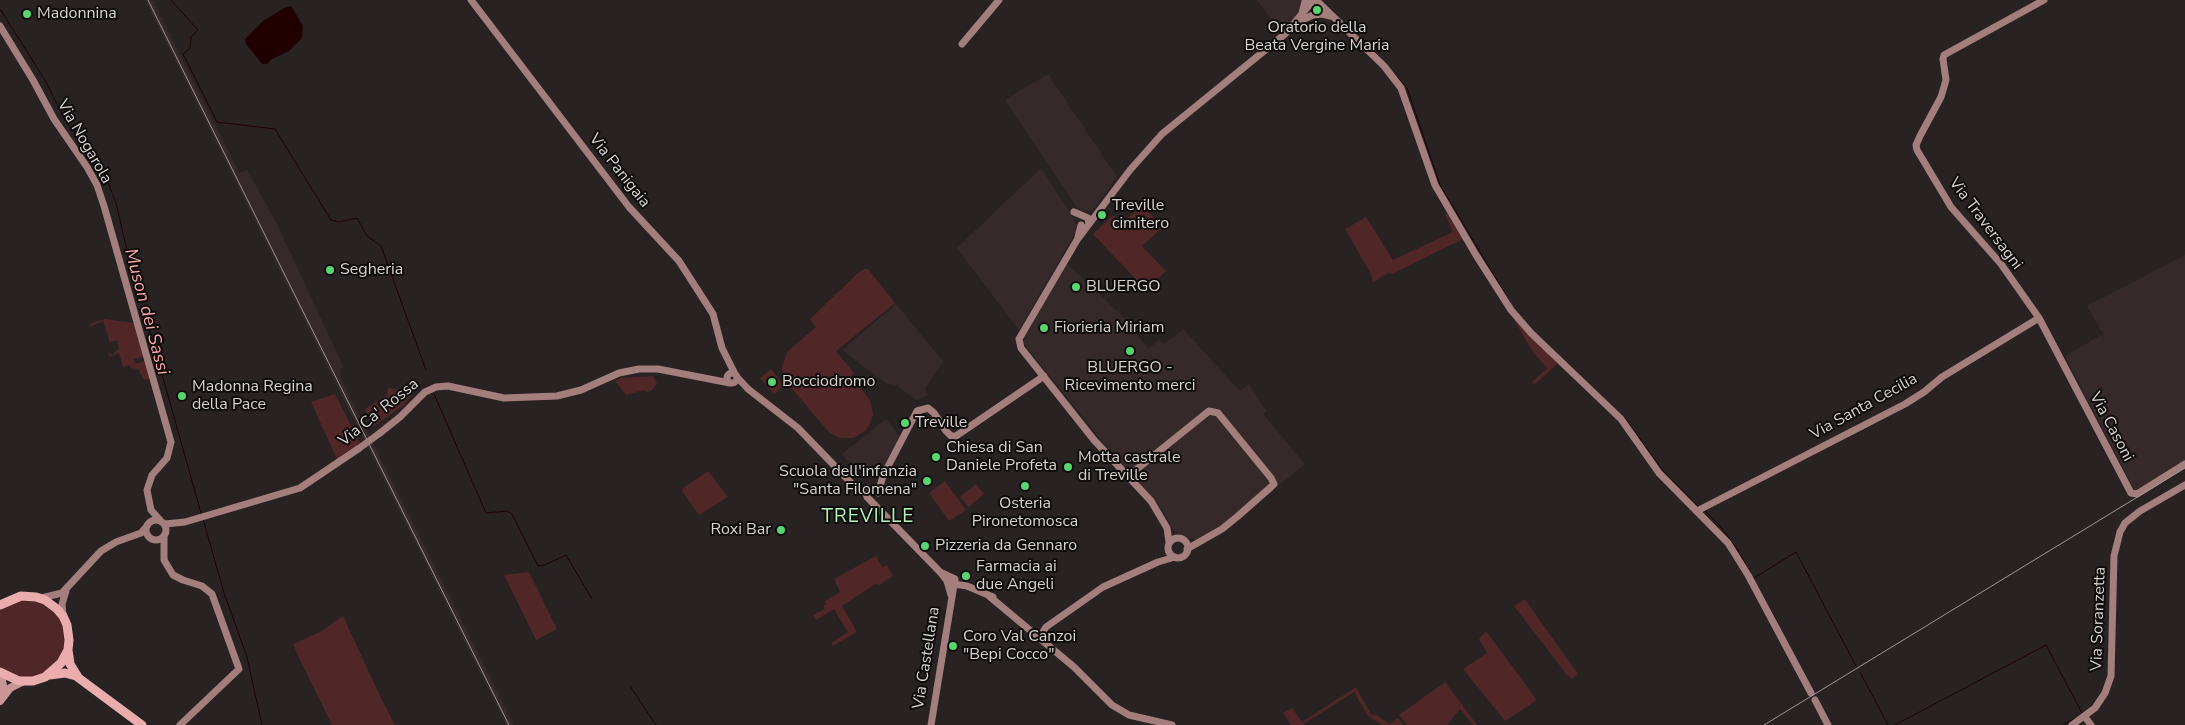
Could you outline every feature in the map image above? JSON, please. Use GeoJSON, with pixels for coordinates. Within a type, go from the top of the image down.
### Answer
{"type":"FeatureCollection","features":[{"type":"Feature","properties":{"kind":"highway"},"geometry":{"type":"LineString","coordinates":[[0,596],[40,598],[53,605],[63,616],[69,635],[68,650],[70,664],[78,677]]}},
{"type":"Feature","properties":{"kind":"highway"},"geometry":{"type":"LineString","coordinates":[[0,605],[16,597]]}},
{"type":"Feature","properties":{"kind":"highway"},"geometry":{"type":"LineString","coordinates":[[47,676],[62,663],[68,650]]}},
{"type":"Feature","properties":{"kind":"highway"},"geometry":{"type":"LineString","coordinates":[[0,673],[14,680],[24,681],[33,681],[65,673],[78,677],[142,725]]}},
{"type":"Feature","properties":{"kind":"main road"},"geometry":{"type":"LineString","coordinates":[[0,673],[4,685],[1,699]]}},
{"type":"Feature","properties":{"kind":"main road"},"geometry":{"type":"LineString","coordinates":[[1,699],[10,688],[24,681]]}},
{"type":"Feature","properties":{"kind":"street","name":"Via Panigaia"},"geometry":{"type":"LineString","coordinates":[[471,0],[629,207],[679,261],[713,314],[732,378]]}},
{"type":"Feature","properties":{"kind":"street"},"geometry":{"type":"LineString","coordinates":[[962,44],[999,0]]}},
{"type":"Feature","properties":{"kind":"street","name":"Via Traversagni"},"geometry":{"type":"LineString","coordinates":[[2039,318],[2002,264],[1951,207],[1916,147],[1920,136],[1942,97],[1946,80],[1944,55],[2044,0]]}},
{"type":"Feature","properties":{"kind":"street"},"geometry":{"type":"LineString","coordinates":[[1188,549],[1182,540],[1167,528],[1151,501],[1094,440],[1018,342],[1077,240],[1085,222],[1101,208],[1162,134],[1290,27],[1312,2],[1333,17],[1384,66],[1401,88],[1435,185],[1511,310],[1531,333],[1620,418],[1653,466],[1721,535],[1738,557],[1811,693]]}},
{"type":"Feature","properties":{"kind":"street"},"geometry":{"type":"LineString","coordinates":[[1290,27],[1313,15],[1322,14],[1333,17]]}},
{"type":"Feature","properties":{"kind":"street","name":"Via Nogarola"},"geometry":{"type":"LineString","coordinates":[[0,26],[34,80],[54,119],[97,185],[159,395],[171,448],[167,458],[152,475],[147,486],[151,510]]}},
{"type":"Feature","properties":{"kind":"street","name":"Via Casoni"},"geometry":{"type":"LineString","coordinates":[[2039,318],[2131,493],[2137,494],[2185,464]]}},
{"type":"Feature","properties":{"kind":"street","name":"Via Santa Cecilia"},"geometry":{"type":"LineString","coordinates":[[1697,511],[1905,404],[1924,392],[1942,377],[2039,318]]}},
{"type":"Feature","properties":{"kind":"street","name":"Via Ca' Rossa"},"geometry":{"type":"LineString","coordinates":[[162,522],[185,522],[300,488],[380,433],[426,392],[436,387],[448,386],[504,398],[557,396],[581,390],[619,373],[639,369],[658,369],[717,380],[732,378]]}},
{"type":"Feature","properties":{"kind":"street"},"geometry":{"type":"LineString","coordinates":[[872,493],[917,411],[928,408],[934,413],[946,431],[952,436],[956,436],[1044,376]]}},
{"type":"Feature","properties":{"kind":"street"},"geometry":{"type":"LineString","coordinates":[[732,378],[792,422],[849,479],[872,493],[885,512],[941,573],[953,582],[989,596],[1030,627],[1045,635],[1107,701],[1122,712],[1172,725]]}},
{"type":"Feature","properties":{"kind":"street"},"geometry":{"type":"LineString","coordinates":[[1045,635],[1054,623],[1103,587],[1158,562],[1184,556],[1188,549],[1222,530],[1274,484],[1272,478],[1218,413],[1213,411],[1206,412],[1127,476]]}},
{"type":"Feature","properties":{"kind":"street","name":"Via Soranzetta"},"geometry":{"type":"LineString","coordinates":[[2072,725],[2085,717],[2101,701],[2109,684],[2113,657],[2114,556],[2117,541],[2125,523],[2140,511],[2185,485]]}},
{"type":"Feature","properties":{"kind":"street"},"geometry":{"type":"LineString","coordinates":[[151,510],[162,522],[165,535],[163,553],[166,564],[173,575],[202,586],[212,594],[239,669],[180,725]]}},
{"type":"Feature","properties":{"kind":"street"},"geometry":{"type":"LineString","coordinates":[[151,510],[146,533],[163,553]]}},
{"type":"Feature","properties":{"kind":"street"},"geometry":{"type":"LineString","coordinates":[[40,598],[58,595],[68,588],[92,559],[103,549],[141,533],[155,520],[162,522]]}},
{"type":"Feature","properties":{"kind":"street","name":"Via Ca' Rossa"},"geometry":{"type":"LineString","coordinates":[[165,535],[185,522]]}},
{"type":"Feature","properties":{"kind":"street"},"geometry":{"type":"LineString","coordinates":[[1158,562],[1164,558],[1168,550],[1167,528]]}},
{"type":"Feature","properties":{"kind":"street"},"geometry":{"type":"LineString","coordinates":[[135,536],[158,541],[165,535]]}},
{"type":"Feature","properties":{"kind":"street"},"geometry":{"type":"LineString","coordinates":[[1169,542],[1174,538],[1200,541]]}},
{"type":"Feature","properties":{"kind":"street"},"geometry":{"type":"LineString","coordinates":[[1168,550],[1175,557]]}},
{"type":"Feature","properties":{"kind":"street","name":"Via Castellana"},"geometry":{"type":"LineString","coordinates":[[931,725],[953,582]]}},
{"type":"Feature","properties":{"kind":"street"},"geometry":{"type":"LineString","coordinates":[[63,616],[62,604],[68,588]]}},
{"type":"Feature","properties":{"kind":"street"},"geometry":{"type":"LineString","coordinates":[[1030,627],[1045,635]]}},
{"type":"Feature","properties":{"kind":"street"},"geometry":{"type":"LineString","coordinates":[[1815,700],[1828,725]]}},
{"type":"Feature","properties":{"kind":"street"},"geometry":{"type":"LineString","coordinates":[[2085,717],[2092,725]]}},
{"type":"Feature","properties":{"kind":"shaded area"},"geometry":{"type":"Polygon","coordinates":[[[145,0],[153,0],[239,173],[247,170],[276,222],[343,366],[340,370],[341,379],[514,725],[506,725],[145,0]]]}},
{"type":"Feature","properties":{"kind":"shaded area"},"geometry":{"type":"Polygon","coordinates":[[[1257,0],[1300,0],[1301,5],[1299,11],[1282,32],[1257,0]]]}},
{"type":"Feature","properties":{"kind":"shaded area"},"geometry":{"type":"Polygon","coordinates":[[[291,6],[303,26],[302,38],[289,51],[272,59],[267,64],[262,64],[246,44],[245,39],[263,21],[284,8],[291,6]]]}},
{"type":"Feature","properties":{"kind":"shaded area"},"geometry":{"type":"Polygon","coordinates":[[[1048,74],[1117,177],[1093,210],[1089,212],[1078,209],[1005,100],[1048,74]]]}},
{"type":"Feature","properties":{"kind":"shaded area"},"geometry":{"type":"Polygon","coordinates":[[[1041,168],[1073,217],[1076,226],[1075,233],[1019,330],[957,248],[1041,168]]]}},
{"type":"Feature","properties":{"kind":"shaded area"},"geometry":{"type":"Polygon","coordinates":[[[1142,205],[1163,227],[1142,246],[1166,271],[1146,290],[1093,234],[1113,215],[1122,223],[1142,205]]]}},
{"type":"Feature","properties":{"kind":"shaded area"},"geometry":{"type":"Polygon","coordinates":[[[1447,213],[1463,239],[1392,274],[1388,273],[1373,282],[1370,272],[1345,229],[1366,217],[1393,260],[1453,232],[1445,215],[1447,213]]]}},
{"type":"Feature","properties":{"kind":"shaded area"},"geometry":{"type":"Polygon","coordinates":[[[2185,255],[2185,460],[2135,491],[2065,356],[2103,334],[2087,306],[2185,255]]]}},
{"type":"Feature","properties":{"kind":"shaded area"},"geometry":{"type":"Polygon","coordinates":[[[1067,264],[1123,317],[1148,349],[1159,340],[1164,344],[1183,329],[1240,391],[1249,384],[1266,411],[1263,414],[1305,464],[1222,532],[1198,545],[1195,539],[1190,539],[1175,532],[1161,508],[1141,485],[1131,469],[1123,467],[1023,343],[1026,332],[1067,264]]]}},
{"type":"Feature","properties":{"kind":"shaded area"},"geometry":{"type":"Polygon","coordinates":[[[864,269],[868,269],[895,303],[836,351],[854,373],[851,376],[870,400],[873,414],[865,431],[853,438],[840,438],[831,434],[785,380],[782,368],[787,352],[816,327],[810,319],[864,269]]]}},
{"type":"Feature","properties":{"kind":"shaded area"},"geometry":{"type":"Polygon","coordinates":[[[1504,303],[1524,330],[1557,362],[1534,385],[1532,382],[1547,368],[1533,352],[1504,303]]]}},
{"type":"Feature","properties":{"kind":"shaded area"},"geometry":{"type":"Polygon","coordinates":[[[896,304],[943,361],[925,389],[928,395],[916,400],[897,385],[888,384],[883,381],[842,350],[896,304]]]}},
{"type":"Feature","properties":{"kind":"shaded area"},"geometry":{"type":"Polygon","coordinates":[[[105,319],[135,323],[145,357],[134,359],[135,363],[130,365],[146,361],[150,379],[144,380],[138,369],[131,368],[129,365],[123,367],[119,353],[110,357],[108,353],[112,355],[119,349],[117,340],[110,342],[103,321],[89,327],[91,323],[105,319]]]}},
{"type":"Feature","properties":{"kind":"shaded area","name":"Bocciodromo"},"geometry":{"type":"Polygon","coordinates":[[[771,369],[784,386],[774,394],[760,378],[771,369]]]}},
{"type":"Feature","properties":{"kind":"shaded area"},"geometry":{"type":"Polygon","coordinates":[[[653,376],[657,383],[652,390],[648,392],[644,390],[626,395],[615,381],[621,378],[653,376]]]}},
{"type":"Feature","properties":{"kind":"shaded area"},"geometry":{"type":"Polygon","coordinates":[[[388,388],[407,391],[411,396],[403,406],[371,428],[365,409],[387,395],[388,388]]]}},
{"type":"Feature","properties":{"kind":"shaded area"},"geometry":{"type":"Polygon","coordinates":[[[335,394],[360,443],[337,459],[311,402],[335,394]]]}},
{"type":"Feature","properties":{"kind":"shaded area"},"geometry":{"type":"Polygon","coordinates":[[[886,419],[900,437],[880,473],[873,464],[860,474],[842,454],[886,419]]]}},
{"type":"Feature","properties":{"kind":"shaded area"},"geometry":{"type":"Polygon","coordinates":[[[708,471],[728,497],[699,515],[682,491],[683,488],[708,471]]]}},
{"type":"Feature","properties":{"kind":"shaded area"},"geometry":{"type":"Polygon","coordinates":[[[945,481],[966,510],[949,521],[929,493],[945,481]]]}},
{"type":"Feature","properties":{"kind":"shaded area"},"geometry":{"type":"Polygon","coordinates":[[[976,484],[984,494],[969,507],[960,497],[976,484]]]}},
{"type":"Feature","properties":{"kind":"shaded area"},"geometry":{"type":"Polygon","coordinates":[[[876,556],[882,567],[887,565],[893,576],[879,585],[875,584],[842,606],[857,632],[833,646],[831,643],[848,632],[834,609],[816,620],[813,615],[825,609],[823,606],[826,604],[825,601],[840,592],[834,579],[876,556]]]}},
{"type":"Feature","properties":{"kind":"shaded area"},"geometry":{"type":"Polygon","coordinates":[[[529,572],[557,629],[536,640],[504,575],[529,572]]]}},
{"type":"Feature","properties":{"kind":"shaded area"},"geometry":{"type":"Polygon","coordinates":[[[1525,599],[1578,674],[1572,679],[1514,606],[1525,599]]]}},
{"type":"Feature","properties":{"kind":"shaded area"},"geometry":{"type":"Polygon","coordinates":[[[19,600],[39,602],[48,606],[59,617],[63,626],[64,646],[59,660],[43,674],[33,677],[18,677],[0,668],[0,609],[19,600]]]}},
{"type":"Feature","properties":{"kind":"shaded area"},"geometry":{"type":"Polygon","coordinates":[[[343,616],[395,725],[332,725],[299,658],[293,644],[320,632],[343,616]]]}},
{"type":"Feature","properties":{"kind":"shaded area"},"geometry":{"type":"Polygon","coordinates":[[[1486,631],[1537,700],[1505,721],[1463,669],[1487,653],[1479,639],[1486,631]]]}},
{"type":"Feature","properties":{"kind":"shaded area"},"geometry":{"type":"Polygon","coordinates":[[[1445,682],[1477,725],[1473,725],[1460,709],[1447,725],[1407,725],[1399,715],[1445,682]]]}},
{"type":"Feature","properties":{"kind":"shaded area"},"geometry":{"type":"Polygon","coordinates":[[[1356,687],[1371,714],[1377,715],[1389,724],[1398,718],[1403,725],[1382,725],[1368,716],[1354,692],[1302,725],[1291,725],[1283,713],[1292,708],[1302,722],[1356,687]]]}},
{"type":"Feature","properties":{"kind":"waterway"},"geometry":{"type":"LineString","coordinates":[[171,0],[198,30],[191,37],[190,48],[183,54],[217,122],[275,129],[331,220],[339,222],[357,218],[367,236],[381,246],[426,370]]}},
{"type":"Feature","properties":{"kind":"waterway","name":"Muson dei Sassi"},"geometry":{"type":"LineString","coordinates":[[0,9],[45,80],[65,120],[102,167],[116,203],[126,246],[201,513]]}},
{"type":"Feature","properties":{"kind":"waterway"},"geometry":{"type":"LineString","coordinates":[[1374,51],[1407,88],[1440,185],[1510,302]]}},
{"type":"Feature","properties":{"kind":"waterway"},"geometry":{"type":"LineString","coordinates":[[434,394],[486,513],[507,511],[512,514],[538,566],[545,565],[566,555],[592,599]]}},
{"type":"Feature","properties":{"kind":"waterway"},"geometry":{"type":"LineString","coordinates":[[1624,417],[1664,472],[1698,506]]}},
{"type":"Feature","properties":{"kind":"waterway"},"geometry":{"type":"LineString","coordinates":[[1704,510],[1720,526],[1737,549],[1779,625]]}},
{"type":"Feature","properties":{"kind":"waterway","name":"Muson dei Sassi"},"geometry":{"type":"LineString","coordinates":[[203,519],[224,593],[247,657],[262,725]]}},
{"type":"Feature","properties":{"kind":"waterway"},"geometry":{"type":"LineString","coordinates":[[1754,578],[1796,552],[1856,666]]}},
{"type":"Feature","properties":{"kind":"waterway"},"geometry":{"type":"LineString","coordinates":[[1895,725],[2046,645],[2082,713]]}},
{"type":"Feature","properties":{"kind":"waterway"},"geometry":{"type":"LineString","coordinates":[[1860,672],[1888,725]]}},
{"type":"Feature","properties":{"kind":"waterway"},"geometry":{"type":"LineString","coordinates":[[630,686],[656,725]]}},
{"type":"Feature","properties":{"kind":"waterway"},"geometry":{"type":"LineString","coordinates":[[2063,725],[2076,718]]}},
{"type":"Feature","properties":{"kind":"railway"},"geometry":{"type":"LineString","coordinates":[[148,0],[509,725]]}},
{"type":"Feature","properties":{"kind":"railway"},"geometry":{"type":"LineString","coordinates":[[1764,725],[2185,468]]}},
{"type":"Feature","properties":{"kind":"place","name":"Oratorio della Beata Vergine Maria"},"geometry":{"type":"Point","coordinates":[1317,10]}},
{"type":"Feature","properties":{"kind":"place","name":"Madonnina"},"geometry":{"type":"Point","coordinates":[27,14]}},
{"type":"Feature","properties":{"kind":"place","name":"Treville cimitero"},"geometry":{"type":"Point","coordinates":[1102,215]}},
{"type":"Feature","properties":{"kind":"place","name":"Segheria"},"geometry":{"type":"Point","coordinates":[330,270]}},
{"type":"Feature","properties":{"kind":"place","name":"BLUERGO"},"geometry":{"type":"Point","coordinates":[1076,287]}},
{"type":"Feature","properties":{"kind":"place","name":"Fiorieria Miriam"},"geometry":{"type":"Point","coordinates":[1044,328]}},
{"type":"Feature","properties":{"kind":"place","name":"BLUERGO - Ricevimento merci"},"geometry":{"type":"Point","coordinates":[1130,351]}},
{"type":"Feature","properties":{"kind":"place","name":"Bocciodromo"},"geometry":{"type":"Point","coordinates":[772,382]}},
{"type":"Feature","properties":{"kind":"place","name":"Madonna Regina della Pace"},"geometry":{"type":"Point","coordinates":[182,396]}},
{"type":"Feature","properties":{"kind":"place","name":"Treville"},"geometry":{"type":"Point","coordinates":[905,423]}},
{"type":"Feature","properties":{"kind":"place","name":"Chiesa di San Daniele Profeta"},"geometry":{"type":"Point","coordinates":[936,457]}},
{"type":"Feature","properties":{"kind":"place","name":"Motta castrale di Treville"},"geometry":{"type":"Point","coordinates":[1068,467]}},
{"type":"Feature","properties":{"kind":"place","name":"Scuola dell'infanzia \"Santa Filomena\""},"geometry":{"type":"Point","coordinates":[927,481]}},
{"type":"Feature","properties":{"kind":"place","name":"Osteria Pironetomosca"},"geometry":{"type":"Point","coordinates":[1025,486]}},
{"type":"Feature","properties":{"kind":"place","name":"Roxi Bar"},"geometry":{"type":"Point","coordinates":[781,530]}},
{"type":"Feature","properties":{"kind":"place","name":"Pizzeria da Gennaro"},"geometry":{"type":"Point","coordinates":[925,546]}},
{"type":"Feature","properties":{"kind":"place","name":"Farmacia ai due Angeli"},"geometry":{"type":"Point","coordinates":[966,576]}},
{"type":"Feature","properties":{"kind":"place","name":"Coro Val Canzoi \"Bepi Cocco\""},"geometry":{"type":"Point","coordinates":[953,646]}},
{"type":"Feature","properties":{"kind":"district","name":"TREVILLE"},"geometry":{"type":"Point","coordinates":[868,517]}}]}
